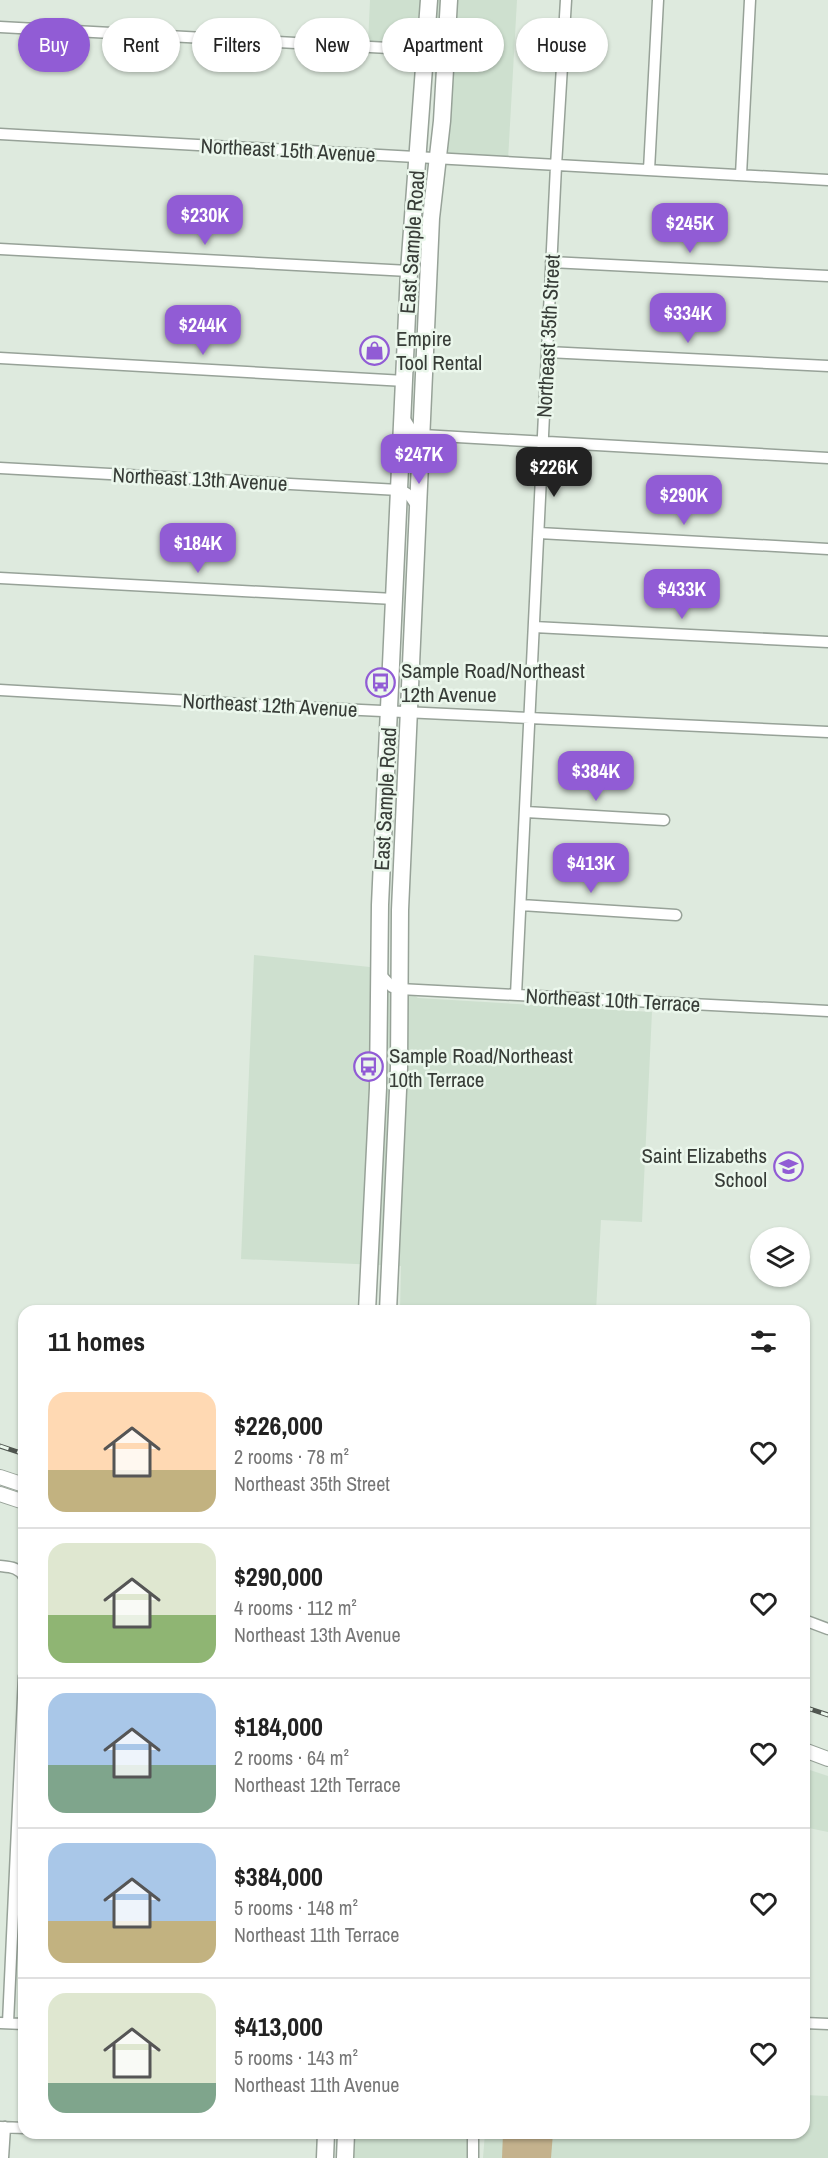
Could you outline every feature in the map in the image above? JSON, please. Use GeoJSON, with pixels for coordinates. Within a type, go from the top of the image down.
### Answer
{"type":"FeatureCollection","features":[{"type":"Feature","properties":{"kind":"main road","name":"East Sample Road"},"geometry":{"type":"LineString","coordinates":[[428,18],[429,0]]}},
{"type":"Feature","properties":{"kind":"main road","name":"East Sample Road"},"geometry":{"type":"LineString","coordinates":[[388,1305],[399,1068],[399,989],[418,509],[432,218],[442,121],[449,0]]}},
{"type":"Feature","properties":{"kind":"main road","name":"East Sample Road"},"geometry":{"type":"LineString","coordinates":[[368,1305],[378,1098],[378,972],[394,599],[409,271],[424,72]]}},
{"type":"Feature","properties":{"kind":"main road"},"geometry":{"type":"LineString","coordinates":[[378,999],[392,1007],[399,1018]]}},
{"type":"Feature","properties":{"kind":"main road"},"geometry":{"type":"LineString","coordinates":[[0,1477],[18,1483]]}},
{"type":"Feature","properties":{"kind":"main road"},"geometry":{"type":"LineString","coordinates":[[0,1494],[18,1500]]}},
{"type":"Feature","properties":{"kind":"main road"},"geometry":{"type":"LineString","coordinates":[[810,1752],[828,1759]]}},
{"type":"Feature","properties":{"kind":"main road"},"geometry":{"type":"LineString","coordinates":[[325,2158],[326,2139]]}},
{"type":"Feature","properties":{"kind":"main road"},"geometry":{"type":"LineString","coordinates":[[345,2158],[346,2139]]}},
{"type":"Feature","properties":{"kind":"street","name":"Northeast 35th Street"},"geometry":{"type":"LineString","coordinates":[[516,995],[551,262],[566,0]]}},
{"type":"Feature","properties":{"kind":"street"},"geometry":{"type":"LineString","coordinates":[[649,170],[658,0]]}},
{"type":"Feature","properties":{"kind":"street"},"geometry":{"type":"LineString","coordinates":[[741,175],[750,0]]}},
{"type":"Feature","properties":{"kind":"street"},"geometry":{"type":"LineString","coordinates":[[0,27],[382,48]]}},
{"type":"Feature","properties":{"kind":"street","name":"Northeast 15th Avenue"},"geometry":{"type":"LineString","coordinates":[[0,135],[828,180]]}},
{"type":"Feature","properties":{"kind":"street"},"geometry":{"type":"LineString","coordinates":[[0,249],[409,271]]}},
{"type":"Feature","properties":{"kind":"street"},"geometry":{"type":"LineString","coordinates":[[551,262],[828,276]]}},
{"type":"Feature","properties":{"kind":"street"},"geometry":{"type":"LineString","coordinates":[[548,352],[828,366]]}},
{"type":"Feature","properties":{"kind":"street"},"geometry":{"type":"LineString","coordinates":[[0,358],[405,381]]}},
{"type":"Feature","properties":{"kind":"street"},"geometry":{"type":"LineString","coordinates":[[403,416],[411,429],[422,435],[828,458]]}},
{"type":"Feature","properties":{"kind":"street","name":"Northeast 13th Avenue"},"geometry":{"type":"LineString","coordinates":[[0,468],[399,490]]}},
{"type":"Feature","properties":{"kind":"street"},"geometry":{"type":"LineString","coordinates":[[399,490],[405,491],[410,496],[418,509]]}},
{"type":"Feature","properties":{"kind":"street"},"geometry":{"type":"LineString","coordinates":[[538,533],[828,549]]}},
{"type":"Feature","properties":{"kind":"street"},"geometry":{"type":"LineString","coordinates":[[0,578],[394,599]]}},
{"type":"Feature","properties":{"kind":"street"},"geometry":{"type":"LineString","coordinates":[[534,627],[828,642]]}},
{"type":"Feature","properties":{"kind":"street","name":"Northeast 12th Avenue"},"geometry":{"type":"LineString","coordinates":[[0,690],[530,719],[828,732]]}},
{"type":"Feature","properties":{"kind":"street"},"geometry":{"type":"LineString","coordinates":[[526,812],[664,820]]}},
{"type":"Feature","properties":{"kind":"street"},"geometry":{"type":"LineString","coordinates":[[521,905],[676,915]]}},
{"type":"Feature","properties":{"kind":"street"},"geometry":{"type":"LineString","coordinates":[[378,972],[392,987],[399,989]]}},
{"type":"Feature","properties":{"kind":"street","name":"Northeast 10th Terrace"},"geometry":{"type":"LineString","coordinates":[[399,989],[828,1011]]}},
{"type":"Feature","properties":{"kind":"street"},"geometry":{"type":"LineString","coordinates":[[0,1566],[13,1567],[18,1571]]}},
{"type":"Feature","properties":{"kind":"street"},"geometry":{"type":"LineString","coordinates":[[810,1622],[828,1629]]}},
{"type":"Feature","properties":{"kind":"street"},"geometry":{"type":"LineString","coordinates":[[4,2023],[18,1780]]}},
{"type":"Feature","properties":{"kind":"street"},"geometry":{"type":"LineString","coordinates":[[810,2023],[828,2024]]}},
{"type":"Feature","properties":{"kind":"street"},"geometry":{"type":"LineString","coordinates":[[3,2158],[2,2127],[18,2128]]}},
{"type":"Feature","properties":{"kind":"street"},"geometry":{"type":"LineString","coordinates":[[473,2139],[473,2158]]}},
{"type":"Feature","properties":{"kind":"shaded area"},"geometry":{"type":"Polygon","coordinates":[[[370,0],[517,0],[508,160],[442,154],[449,72],[504,72],[504,18],[382,18],[382,45],[370,44],[370,0]]]}},
{"type":"Feature","properties":{"kind":"shaded area"},"geometry":{"type":"Polygon","coordinates":[[[254,955],[370,967],[418,998],[652,1012],[642,1222],[601,1220],[596,1305],[400,1305],[401,1266],[241,1259],[254,955]]]}},
{"type":"Feature","properties":{"kind":"shaded area"},"geometry":{"type":"Polygon","coordinates":[[[810,1770],[828,1776],[828,1832],[810,1828],[810,1770]]]}},
{"type":"Feature","properties":{"kind":"shaded area"},"geometry":{"type":"Polygon","coordinates":[[[810,2095],[828,2096],[828,2158],[483,2158],[485,2139],[810,2139],[810,2095]]]}},
{"type":"Feature","properties":{"kind":"shaded area"},"geometry":{"type":"Polygon","coordinates":[[[355,2139],[468,2139],[468,2158],[354,2158],[355,2139]]]}},
{"type":"Feature","properties":{"kind":"shaded area"},"geometry":{"type":"Polygon","coordinates":[[[503,2139],[553,2139],[551,2158],[502,2158],[503,2139]]]}},
{"type":"Feature","properties":{"kind":"railway"},"geometry":{"type":"LineString","coordinates":[[0,1446],[18,1452]]}},
{"type":"Feature","properties":{"kind":"railway"},"geometry":{"type":"LineString","coordinates":[[810,1709],[828,1715]]}},
{"type":"Feature","properties":{"kind":"place","name":"Empire Tool Rental"},"geometry":{"type":"Point","coordinates":[375,350]}},
{"type":"Feature","properties":{"kind":"place","name":"Sample Road/Northeast 12th Avenue"},"geometry":{"type":"Point","coordinates":[380,682]}},
{"type":"Feature","properties":{"kind":"place","name":"Sample Road/Northeast 10th Terrace"},"geometry":{"type":"Point","coordinates":[368,1067]}},
{"type":"Feature","properties":{"kind":"place","name":"Saint Elizabeths School"},"geometry":{"type":"Point","coordinates":[788,1167]}}]}
